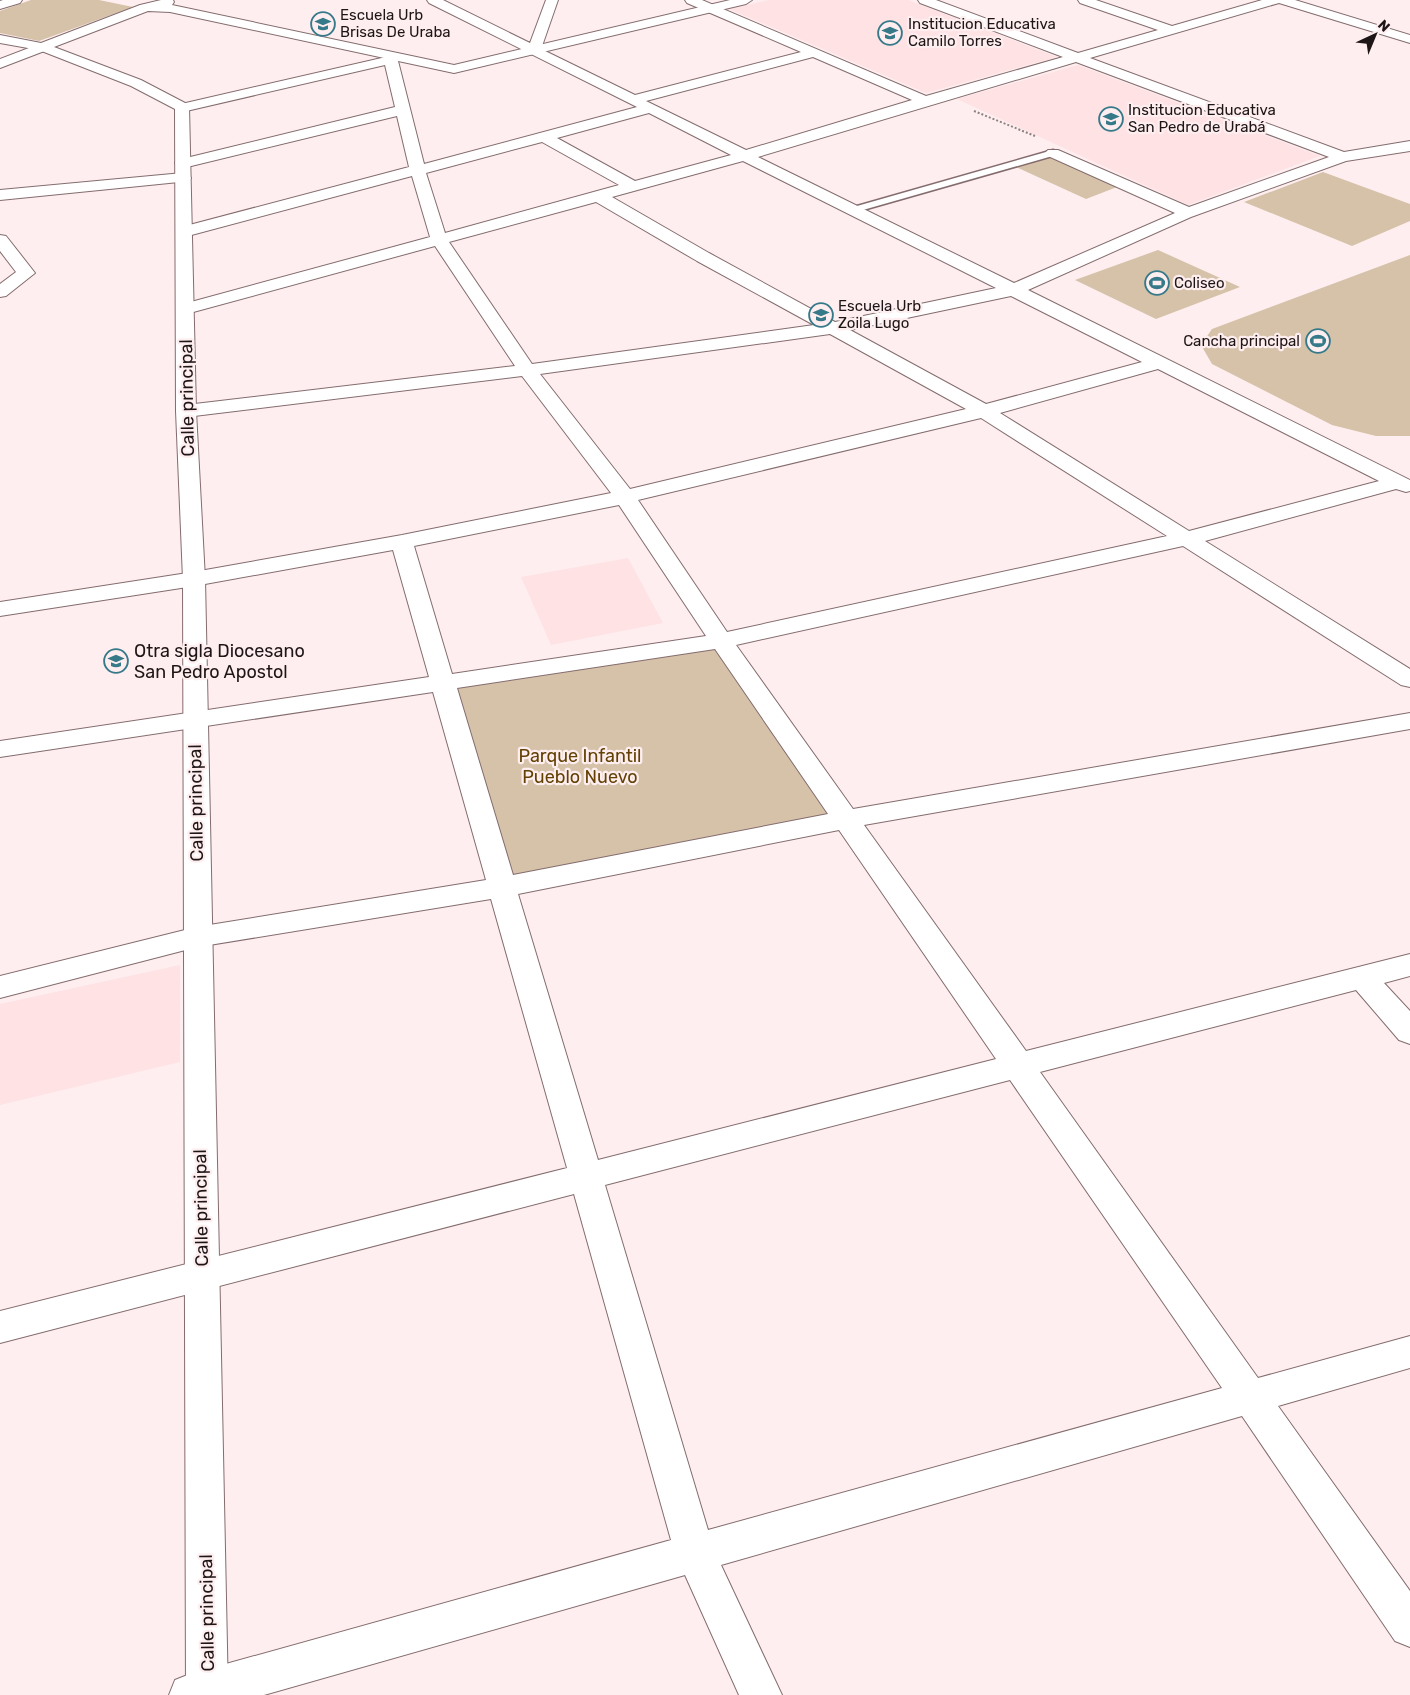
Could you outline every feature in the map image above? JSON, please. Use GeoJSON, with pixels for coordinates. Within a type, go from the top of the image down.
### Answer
{"type":"FeatureCollection","features":[{"type":"Feature","properties":{"kind":"street"},"geometry":{"type":"LineString","coordinates":[[0,5],[16,0]]}},
{"type":"Feature","properties":{"kind":"street"},"geometry":{"type":"LineString","coordinates":[[0,64],[150,7],[174,0]]}},
{"type":"Feature","properties":{"kind":"street"},"geometry":{"type":"LineString","coordinates":[[433,0],[1404,485]]}},
{"type":"Feature","properties":{"kind":"street"},"geometry":{"type":"LineString","coordinates":[[534,50],[552,0]]}},
{"type":"Feature","properties":{"kind":"street"},"geometry":{"type":"LineString","coordinates":[[691,0],[925,101]]}},
{"type":"Feature","properties":{"kind":"street"},"geometry":{"type":"LineString","coordinates":[[150,7],[170,8],[393,58],[454,69],[746,0]]}},
{"type":"Feature","properties":{"kind":"street"},"geometry":{"type":"LineString","coordinates":[[924,0],[1343,157]]}},
{"type":"Feature","properties":{"kind":"street"},"geometry":{"type":"LineString","coordinates":[[1084,0],[1172,30]]}},
{"type":"Feature","properties":{"kind":"street"},"geometry":{"type":"LineString","coordinates":[[1098,5],[1113,0]]}},
{"type":"Feature","properties":{"kind":"street"},"geometry":{"type":"LineString","coordinates":[[186,309],[744,156],[925,101],[1276,0]]}},
{"type":"Feature","properties":{"kind":"street"},"geometry":{"type":"LineString","coordinates":[[1282,0],[1410,39]]}},
{"type":"Feature","properties":{"kind":"street"},"geometry":{"type":"LineString","coordinates":[[0,39],[42,47],[136,83],[182,108],[393,58]]}},
{"type":"Feature","properties":{"kind":"street"},"geometry":{"type":"LineString","coordinates":[[184,232],[544,137],[640,104],[814,53]]}},
{"type":"Feature","properties":{"kind":"street"},"geometry":{"type":"LineString","coordinates":[[393,58],[418,171],[439,240],[527,370],[625,497],[721,641],[1410,1626]]}},
{"type":"Feature","properties":{"kind":"street","name":"Calle principal"},"geometry":{"type":"LineString","coordinates":[[182,108],[186,411],[194,579],[202,1276],[202,1693]]}},
{"type":"Feature","properties":{"kind":"street"},"geometry":{"type":"LineString","coordinates":[[0,195],[183,171],[403,110]]}},
{"type":"Feature","properties":{"kind":"street"},"geometry":{"type":"LineString","coordinates":[[544,137],[634,187]]}},
{"type":"Feature","properties":{"kind":"street"},"geometry":{"type":"LineString","coordinates":[[186,411],[527,370],[833,328],[1013,290],[1189,212],[1343,157],[1410,146]]}},
{"type":"Feature","properties":{"kind":"street"},"geometry":{"type":"LineString","coordinates":[[1053,152],[1189,212]]}},
{"type":"Feature","properties":{"kind":"street"},"geometry":{"type":"LineString","coordinates":[[598,196],[703,257],[984,411],[1410,680]]}},
{"type":"Feature","properties":{"kind":"street"},"geometry":{"type":"LineString","coordinates":[[0,240],[26,273],[0,292]]}},
{"type":"Feature","properties":{"kind":"street"},"geometry":{"type":"LineString","coordinates":[[0,609],[194,579],[402,542],[625,497],[984,411],[1159,362]]}},
{"type":"Feature","properties":{"kind":"street"},"geometry":{"type":"LineString","coordinates":[[0,749],[721,641],[1186,538],[1404,485]]}},
{"type":"Feature","properties":{"kind":"street"},"geometry":{"type":"LineString","coordinates":[[402,542],[695,1552],[761,1695]]}},
{"type":"Feature","properties":{"kind":"street"},"geometry":{"type":"LineString","coordinates":[[0,987],[197,937],[502,887],[846,819],[1410,721]]}},
{"type":"Feature","properties":{"kind":"street"},"geometry":{"type":"LineString","coordinates":[[0,1327],[1410,965]]}},
{"type":"Feature","properties":{"kind":"street"},"geometry":{"type":"LineString","coordinates":[[1362,977],[1410,1032]]}},
{"type":"Feature","properties":{"kind":"street"},"geometry":{"type":"LineString","coordinates":[[202,1693],[695,1552],[1410,1352]]}},
{"type":"Feature","properties":{"kind":"lane"},"geometry":{"type":"LineString","coordinates":[[853,210],[1053,152]]}},
{"type":"Feature","properties":{"kind":"path"},"geometry":{"type":"LineString","coordinates":[[943,96],[966,105],[977,113],[1043,139],[1053,152]]}},
{"type":"Feature","properties":{"kind":"shaded area","name":"Institucion Educativa Camilo Torres"},"geometry":{"type":"Polygon","coordinates":[[[769,0],[908,0],[1057,57],[926,93],[729,9],[769,0]]]}},
{"type":"Feature","properties":{"kind":"shaded area","name":"Institucion Educativa San Pedro de Urabá"},"geometry":{"type":"Polygon","coordinates":[[[1078,65],[1320,156],[1188,205],[957,99],[1078,65]]]}},
{"type":"Feature","properties":{"kind":"shaded area"},"geometry":{"type":"Polygon","coordinates":[[[628,558],[663,623],[551,645],[521,577],[628,558]]]}},
{"type":"Feature","properties":{"kind":"shaded area"},"geometry":{"type":"Polygon","coordinates":[[[180,965],[180,1062],[0,1105],[0,1004],[180,965]]]}},
{"type":"Feature","properties":{"kind":"green space"},"geometry":{"type":"Polygon","coordinates":[[[31,0],[99,0],[133,7],[39,41],[0,33],[0,11],[31,0]]]}},
{"type":"Feature","properties":{"kind":"green space"},"geometry":{"type":"Polygon","coordinates":[[[1051,156],[1117,187],[1086,199],[1016,167],[1051,156]]]}},
{"type":"Feature","properties":{"kind":"green space"},"geometry":{"type":"Polygon","coordinates":[[[1323,172],[1410,204],[1410,221],[1352,246],[1244,202],[1323,172]]]}},
{"type":"Feature","properties":{"kind":"green space","name":"Coliseo"},"geometry":{"type":"Polygon","coordinates":[[[1158,250],[1240,287],[1156,319],[1075,280],[1158,250]]]}},
{"type":"Feature","properties":{"kind":"green space","name":"Cancha principal"},"geometry":{"type":"Polygon","coordinates":[[[1410,255],[1410,436],[1376,436],[1332,425],[1212,364],[1201,345],[1212,329],[1410,255]]]}},
{"type":"Feature","properties":{"kind":"green space","name":"Parque Infantil Pueblo Nuevo"},"geometry":{"type":"Polygon","coordinates":[[[721,641],[846,819],[502,887],[442,682],[721,641]]]}},
{"type":"Feature","properties":{"kind":"place","name":"Escuela Urb Brisas De Uraba"},"geometry":{"type":"Point","coordinates":[323,24]}},
{"type":"Feature","properties":{"kind":"place","name":"Institucion Educativa Camilo Torres"},"geometry":{"type":"Point","coordinates":[890,33]}},
{"type":"Feature","properties":{"kind":"place","name":"Institucion Educativa San Pedro de Urabá"},"geometry":{"type":"Point","coordinates":[1111,119]}},
{"type":"Feature","properties":{"kind":"place","name":"Coliseo"},"geometry":{"type":"Point","coordinates":[1157,283]}},
{"type":"Feature","properties":{"kind":"place","name":"Escuela Urb Zoila Lugo"},"geometry":{"type":"Point","coordinates":[821,315]}},
{"type":"Feature","properties":{"kind":"place","name":"Cancha principal"},"geometry":{"type":"Point","coordinates":[1318,341]}},
{"type":"Feature","properties":{"kind":"place","name":"Otra sigla Diocesano San Pedro Apostol"},"geometry":{"type":"Point","coordinates":[116,661]}}]}
